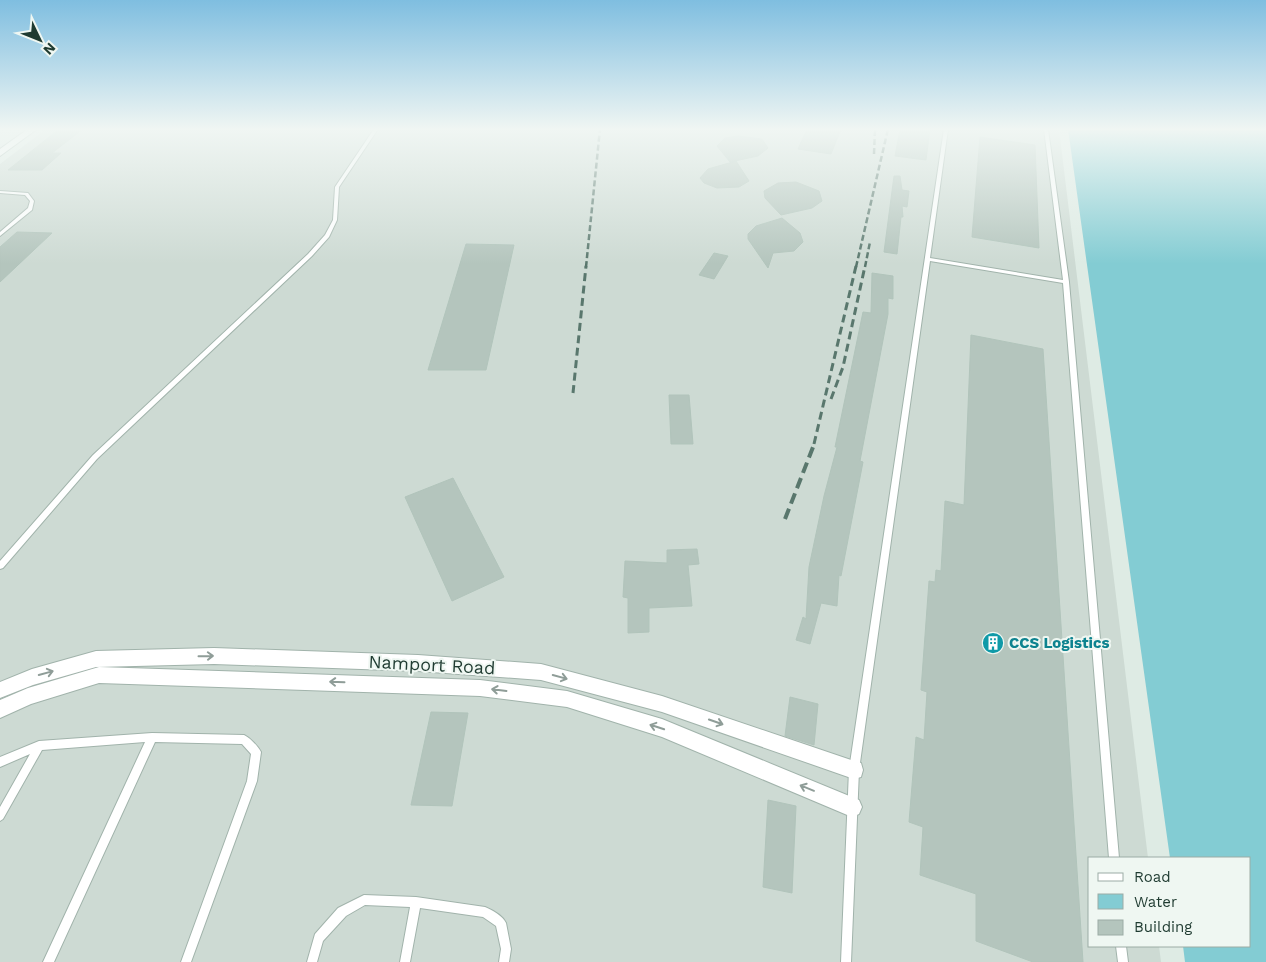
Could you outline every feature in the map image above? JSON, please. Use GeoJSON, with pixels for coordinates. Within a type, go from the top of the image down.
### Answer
{"type":"FeatureCollection","features":[{"type":"Feature","properties":{"kind":"street","name":"Namport Road"},"geometry":{"type":"LineString","coordinates":[[0,690],[32,677],[96,659],[214,656],[418,663],[541,672],[662,704],[854,770]]}},
{"type":"Feature","properties":{"kind":"street"},"geometry":{"type":"LineString","coordinates":[[0,709],[28,696],[99,675],[174,676],[480,688],[566,699],[662,728],[852,807]]}},
{"type":"Feature","properties":{"kind":"lane"},"geometry":{"type":"LineString","coordinates":[[0,566],[95,457],[310,255],[327,236],[335,220],[337,187],[346,174]]}},
{"type":"Feature","properties":{"kind":"lane"},"geometry":{"type":"LineString","coordinates":[[846,962],[854,770],[940,174]]}},
{"type":"Feature","properties":{"kind":"lane"},"geometry":{"type":"LineString","coordinates":[[1052,174],[1066,282],[1114,857]]}},
{"type":"Feature","properties":{"kind":"lane"},"geometry":{"type":"LineString","coordinates":[[0,192],[26,194],[32,200],[30,209],[0,235]]}},
{"type":"Feature","properties":{"kind":"lane"},"geometry":{"type":"LineString","coordinates":[[929,259],[1066,282]]}},
{"type":"Feature","properties":{"kind":"lane"},"geometry":{"type":"LineString","coordinates":[[48,962],[152,737]]}},
{"type":"Feature","properties":{"kind":"lane"},"geometry":{"type":"LineString","coordinates":[[0,762],[39,746],[152,737],[244,740],[256,752],[252,781],[186,962]]}},
{"type":"Feature","properties":{"kind":"lane"},"geometry":{"type":"LineString","coordinates":[[0,816],[39,746]]}},
{"type":"Feature","properties":{"kind":"lane"},"geometry":{"type":"LineString","coordinates":[[312,962],[319,938],[342,912],[364,900],[416,902],[485,912],[501,923],[506,949],[504,962]]}},
{"type":"Feature","properties":{"kind":"lane"},"geometry":{"type":"LineString","coordinates":[[405,962],[416,902]]}},
{"type":"Feature","properties":{"kind":"lane"},"geometry":{"type":"LineString","coordinates":[[1121,947],[1123,962]]}},
{"type":"Feature","properties":{"kind":"shaded area"},"geometry":{"type":"Polygon","coordinates":[[[0,174],[1064,174],[1148,857],[1088,857],[1088,947],[1159,947],[1161,962],[0,962],[0,174]]]}},
{"type":"Feature","properties":{"kind":"water"},"geometry":{"type":"Polygon","coordinates":[[[1074,174],[1266,174],[1266,962],[1185,962],[1183,947],[1251,947],[1251,857],[1170,857],[1074,174]]]}},
{"type":"Feature","properties":{"kind":"building"},"geometry":{"type":"Polygon","coordinates":[[[704,174],[744,174],[749,181],[739,187],[717,188],[704,183],[700,178],[704,174]]]}},
{"type":"Feature","properties":{"kind":"building"},"geometry":{"type":"Polygon","coordinates":[[[977,174],[1036,174],[1039,248],[972,237],[977,174]]]}},
{"type":"Feature","properties":{"kind":"building"},"geometry":{"type":"Polygon","coordinates":[[[894,176],[900,176],[902,190],[909,191],[907,207],[902,206],[903,217],[901,217],[897,254],[884,252],[894,176]]]}},
{"type":"Feature","properties":{"kind":"building"},"geometry":{"type":"Polygon","coordinates":[[[796,182],[819,191],[822,201],[812,208],[781,215],[765,198],[764,191],[778,183],[796,182]]]}},
{"type":"Feature","properties":{"kind":"building"},"geometry":{"type":"Polygon","coordinates":[[[782,218],[800,233],[803,242],[794,251],[773,253],[768,268],[748,239],[748,234],[756,226],[782,218]]]}},
{"type":"Feature","properties":{"kind":"building"},"geometry":{"type":"Polygon","coordinates":[[[17,232],[52,233],[0,282],[0,247],[17,232]]]}},
{"type":"Feature","properties":{"kind":"building"},"geometry":{"type":"Polygon","coordinates":[[[466,244],[514,245],[486,370],[428,370],[466,244]]]}},
{"type":"Feature","properties":{"kind":"building"},"geometry":{"type":"Polygon","coordinates":[[[714,253],[728,256],[714,279],[699,275],[714,253]]]}},
{"type":"Feature","properties":{"kind":"building"},"geometry":{"type":"Polygon","coordinates":[[[872,273],[893,276],[893,299],[888,298],[888,314],[860,461],[863,462],[841,576],[839,575],[837,606],[821,603],[810,644],[796,640],[803,617],[806,619],[809,567],[824,496],[837,447],[835,447],[863,312],[871,313],[872,273]]]}},
{"type":"Feature","properties":{"kind":"building","name":"CCS Logistics"},"geometry":{"type":"Polygon","coordinates":[[[971,335],[1043,349],[1083,962],[1033,962],[976,941],[976,894],[920,875],[923,827],[909,822],[916,737],[924,740],[927,692],[921,690],[929,581],[935,582],[936,570],[941,571],[945,501],[964,505],[971,335]]]}},
{"type":"Feature","properties":{"kind":"building"},"geometry":{"type":"Polygon","coordinates":[[[669,395],[689,395],[693,444],[671,444],[669,395]]]}},
{"type":"Feature","properties":{"kind":"building"},"geometry":{"type":"Polygon","coordinates":[[[453,478],[504,577],[452,601],[405,497],[453,478]]]}},
{"type":"Feature","properties":{"kind":"building"},"geometry":{"type":"Polygon","coordinates":[[[697,549],[699,564],[688,565],[692,606],[649,608],[649,632],[628,633],[628,598],[623,597],[625,561],[667,563],[667,550],[697,549]]]}},
{"type":"Feature","properties":{"kind":"building"},"geometry":{"type":"Polygon","coordinates":[[[790,697],[818,704],[814,745],[785,736],[790,697]]]}},
{"type":"Feature","properties":{"kind":"building"},"geometry":{"type":"Polygon","coordinates":[[[431,712],[468,713],[452,806],[411,805],[431,712]]]}},
{"type":"Feature","properties":{"kind":"building"},"geometry":{"type":"Polygon","coordinates":[[[768,800],[796,806],[792,893],[763,887],[768,800]]]}},
{"type":"Feature","properties":{"kind":"railway"},"geometry":{"type":"LineString","coordinates":[[586,267],[595,174]]}},
{"type":"Feature","properties":{"kind":"railway"},"geometry":{"type":"LineString","coordinates":[[856,267],[878,174]]}},
{"type":"Feature","properties":{"kind":"railway"},"geometry":{"type":"LineString","coordinates":[[865,267],[870,242]]}},
{"type":"Feature","properties":{"kind":"railway"},"geometry":{"type":"LineString","coordinates":[[573,393],[586,266]]}},
{"type":"Feature","properties":{"kind":"railway"},"geometry":{"type":"LineString","coordinates":[[814,444],[856,266]]}},
{"type":"Feature","properties":{"kind":"railway"},"geometry":{"type":"LineString","coordinates":[[831,399],[843,367],[865,266]]}},
{"type":"Feature","properties":{"kind":"railway"},"geometry":{"type":"LineString","coordinates":[[785,519],[815,442]]}},
{"type":"Feature","properties":{"kind":"place","name":"CCS Logistics"},"geometry":{"type":"Point","coordinates":[993,643]}}]}
